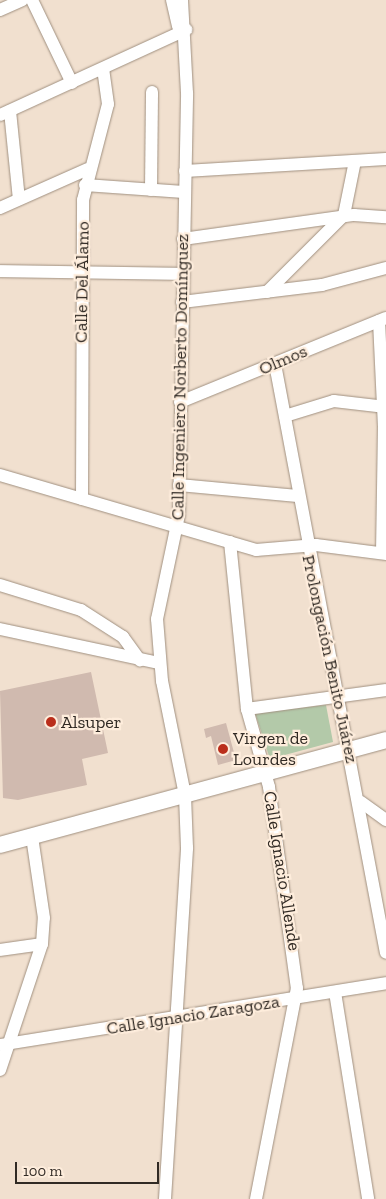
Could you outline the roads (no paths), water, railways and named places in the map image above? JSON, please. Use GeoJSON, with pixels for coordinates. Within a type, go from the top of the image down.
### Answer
{"type":"FeatureCollection","features":[{"type":"Feature","properties":{"kind":"main road"},"geometry":{"type":"LineString","coordinates":[[0,845],[386,740]]}},
{"type":"Feature","properties":{"kind":"street"},"geometry":{"type":"LineString","coordinates":[[0,10],[22,0]]}},
{"type":"Feature","properties":{"kind":"street"},"geometry":{"type":"LineString","coordinates":[[32,0],[72,83]]}},
{"type":"Feature","properties":{"kind":"street"},"geometry":{"type":"LineString","coordinates":[[19,200],[5,113],[182,32],[172,0]]}},
{"type":"Feature","properties":{"kind":"street","name":"Calle Ingeniero Norberto Domínguez"},"geometry":{"type":"LineString","coordinates":[[165,1199],[177,1016],[185,795],[159,663],[158,608],[178,527],[185,171],[182,0]]}},
{"type":"Feature","properties":{"kind":"street","name":"Calle Del Álamo"},"geometry":{"type":"LineString","coordinates":[[82,499],[80,274],[85,184],[108,104],[103,69]]}},
{"type":"Feature","properties":{"kind":"street"},"geometry":{"type":"LineString","coordinates":[[151,190],[152,92]]}},
{"type":"Feature","properties":{"kind":"street"},"geometry":{"type":"LineString","coordinates":[[185,171],[386,159]]}},
{"type":"Feature","properties":{"kind":"street"},"geometry":{"type":"LineString","coordinates":[[267,292],[342,217],[355,161]]}},
{"type":"Feature","properties":{"kind":"street"},"geometry":{"type":"LineString","coordinates":[[0,208],[88,169]]}},
{"type":"Feature","properties":{"kind":"street"},"geometry":{"type":"LineString","coordinates":[[85,184],[184,192]]}},
{"type":"Feature","properties":{"kind":"street"},"geometry":{"type":"LineString","coordinates":[[183,239],[342,217],[386,217]]}},
{"type":"Feature","properties":{"kind":"street"},"geometry":{"type":"LineString","coordinates":[[182,302],[322,285],[386,268]]}},
{"type":"Feature","properties":{"kind":"street"},"geometry":{"type":"LineString","coordinates":[[0,271],[80,274],[182,274]]}},
{"type":"Feature","properties":{"kind":"street"},"geometry":{"type":"LineString","coordinates":[[0,475],[264,552],[307,546],[384,554],[382,319]]}},
{"type":"Feature","properties":{"kind":"street","name":"Olmos"},"geometry":{"type":"LineString","coordinates":[[180,402],[382,319]]}},
{"type":"Feature","properties":{"kind":"street","name":"Prolongación Benito Juárez"},"geometry":{"type":"LineString","coordinates":[[275,364],[297,496],[336,697],[361,802],[386,953]]}},
{"type":"Feature","properties":{"kind":"street"},"geometry":{"type":"LineString","coordinates":[[285,416],[334,401],[384,407]]}},
{"type":"Feature","properties":{"kind":"street"},"geometry":{"type":"LineString","coordinates":[[179,485],[297,496]]}},
{"type":"Feature","properties":{"kind":"street","name":"Calle Ignacio Allende"},"geometry":{"type":"LineString","coordinates":[[230,542],[247,709],[266,773],[292,932],[297,999],[256,1199]]}},
{"type":"Feature","properties":{"kind":"street"},"geometry":{"type":"LineString","coordinates":[[0,585],[81,610],[123,637],[140,660]]}},
{"type":"Feature","properties":{"kind":"street"},"geometry":{"type":"LineString","coordinates":[[0,629],[159,663]]}},
{"type":"Feature","properties":{"kind":"street"},"geometry":{"type":"LineString","coordinates":[[247,709],[386,690]]}},
{"type":"Feature","properties":{"kind":"street"},"geometry":{"type":"LineString","coordinates":[[361,802],[386,820]]}},
{"type":"Feature","properties":{"kind":"street"},"geometry":{"type":"LineString","coordinates":[[0,1069],[5,1044],[42,944],[44,918],[32,837]]}},
{"type":"Feature","properties":{"kind":"street"},"geometry":{"type":"LineString","coordinates":[[0,950],[42,944]]}},
{"type":"Feature","properties":{"kind":"street","name":"Calle Ignacio Zaragoza"},"geometry":{"type":"LineString","coordinates":[[5,1044],[297,999],[386,983]]}},
{"type":"Feature","properties":{"kind":"street"},"geometry":{"type":"LineString","coordinates":[[335,992],[368,1199]]}},
{"type":"Feature","properties":{"kind":"place","name":"Alsuper"},"geometry":{"type":"Point","coordinates":[51,722]}},
{"type":"Feature","properties":{"kind":"place","name":"Virgen de Lourdes"},"geometry":{"type":"Point","coordinates":[223,749]}}]}
